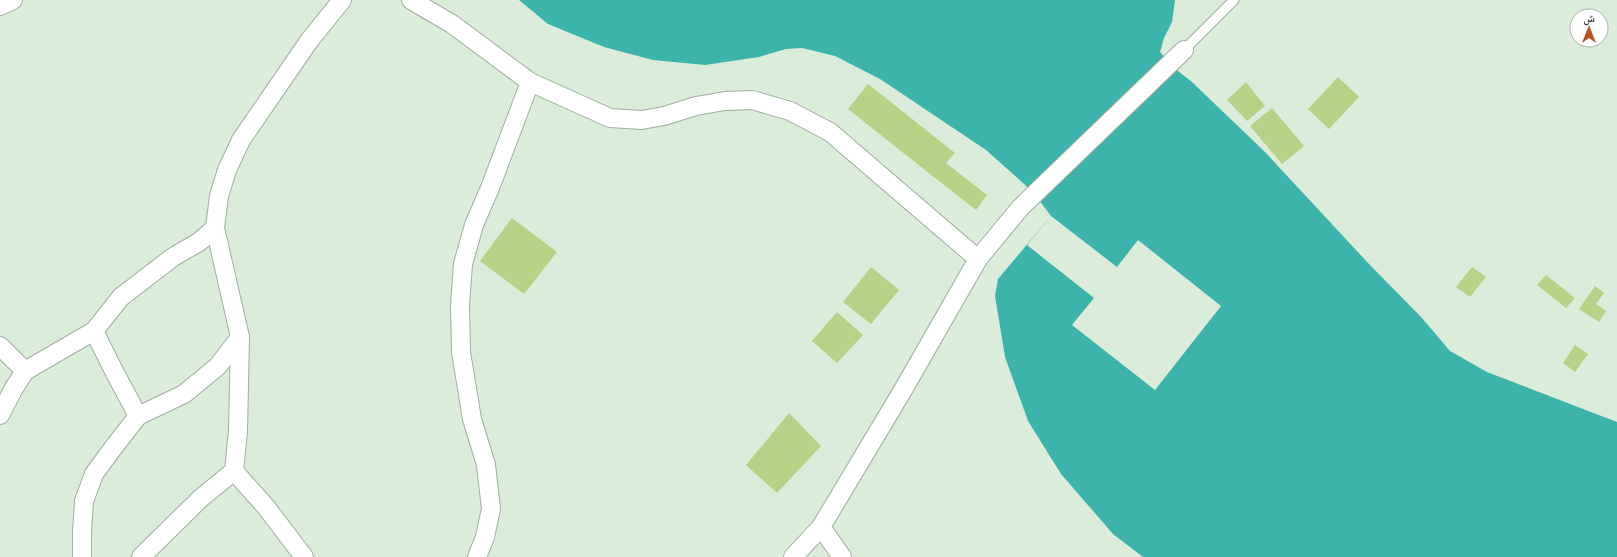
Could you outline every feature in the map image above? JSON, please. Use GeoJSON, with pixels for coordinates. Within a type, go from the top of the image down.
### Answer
{"type":"FeatureCollection","features":[{"type":"Feature","properties":{"kind":"street"},"geometry":{"type":"LineString","coordinates":[[0,6],[13,0]]}},
{"type":"Feature","properties":{"kind":"street"},"geometry":{"type":"LineString","coordinates":[[141,557],[201,498],[234,472],[238,430],[240,337],[215,228],[219,196],[227,170],[241,140],[309,41],[342,0]]}},
{"type":"Feature","properties":{"kind":"street"},"geometry":{"type":"LineString","coordinates":[[411,0],[452,24],[530,82],[610,118],[642,120],[664,116],[696,106],[725,101],[752,100],[790,111],[830,132],[978,259]]}},
{"type":"Feature","properties":{"kind":"street"},"geometry":{"type":"LineString","coordinates":[[793,557],[821,528],[903,390],[978,259],[1020,208],[1184,50]]}},
{"type":"Feature","properties":{"kind":"street"},"geometry":{"type":"LineString","coordinates":[[477,557],[485,537],[491,509],[486,465],[472,418],[461,352],[460,305],[463,264],[474,225],[490,188],[530,82]]}},
{"type":"Feature","properties":{"kind":"street"},"geometry":{"type":"LineString","coordinates":[[0,415],[25,371],[94,331],[122,297],[173,257],[199,242],[215,228]]}},
{"type":"Feature","properties":{"kind":"street"},"geometry":{"type":"LineString","coordinates":[[94,331],[114,373],[138,416]]}},
{"type":"Feature","properties":{"kind":"street"},"geometry":{"type":"LineString","coordinates":[[82,557],[84,501],[94,474],[138,416],[184,394],[218,366],[240,337]]}},
{"type":"Feature","properties":{"kind":"street"},"geometry":{"type":"LineString","coordinates":[[0,346],[25,371]]}},
{"type":"Feature","properties":{"kind":"street"},"geometry":{"type":"LineString","coordinates":[[234,472],[266,507],[304,557]]}},
{"type":"Feature","properties":{"kind":"street"},"geometry":{"type":"LineString","coordinates":[[821,528],[842,557]]}},
{"type":"Feature","properties":{"kind":"lane"},"geometry":{"type":"LineString","coordinates":[[1184,50],[1234,0]]}},
{"type":"Feature","properties":{"kind":"water"},"geometry":{"type":"Polygon","coordinates":[[[519,0],[1175,0],[1172,22],[1164,38],[1160,52],[1178,71],[1192,82],[1265,152],[1369,264],[1422,318],[1450,351],[1487,372],[1617,422],[1617,557],[1143,557],[1113,534],[1061,474],[1028,421],[1005,357],[995,296],[998,279],[1051,216],[1033,192],[986,150],[880,79],[835,56],[802,48],[786,49],[759,57],[705,65],[653,60],[604,47],[548,24],[519,0]]]}},
{"type":"Feature","properties":{"kind":"pier"},"geometry":{"type":"Polygon","coordinates":[[[1051,216],[1117,267],[1138,240],[1221,306],[1155,390],[1072,325],[1094,298],[1027,245],[1051,216]]]}},
{"type":"Feature","properties":{"kind":"building"},"geometry":{"type":"Polygon","coordinates":[[[1338,77],[1359,97],[1329,129],[1308,109],[1338,77]]]}},
{"type":"Feature","properties":{"kind":"building"},"geometry":{"type":"Polygon","coordinates":[[[1246,82],[1265,106],[1247,121],[1227,100],[1246,82]]]}},
{"type":"Feature","properties":{"kind":"building"},"geometry":{"type":"Polygon","coordinates":[[[868,84],[955,153],[946,163],[987,195],[976,210],[848,109],[868,84]]]}},
{"type":"Feature","properties":{"kind":"building"},"geometry":{"type":"Polygon","coordinates":[[[1272,108],[1304,146],[1282,164],[1250,126],[1272,108]]]}},
{"type":"Feature","properties":{"kind":"building"},"geometry":{"type":"Polygon","coordinates":[[[512,218],[557,252],[524,294],[480,261],[512,218]]]}},
{"type":"Feature","properties":{"kind":"building"},"geometry":{"type":"Polygon","coordinates":[[[871,267],[899,290],[871,324],[843,302],[871,267]]]}},
{"type":"Feature","properties":{"kind":"building"},"geometry":{"type":"Polygon","coordinates":[[[1472,267],[1486,277],[1470,297],[1456,287],[1472,267]]]}},
{"type":"Feature","properties":{"kind":"building"},"geometry":{"type":"Polygon","coordinates":[[[1546,275],[1575,298],[1566,308],[1537,285],[1546,275]]]}},
{"type":"Feature","properties":{"kind":"building"},"geometry":{"type":"Polygon","coordinates":[[[1595,286],[1604,293],[1596,304],[1606,311],[1599,322],[1579,309],[1595,286]]]}},
{"type":"Feature","properties":{"kind":"building"},"geometry":{"type":"Polygon","coordinates":[[[837,312],[863,335],[837,363],[812,341],[837,312]]]}},
{"type":"Feature","properties":{"kind":"building"},"geometry":{"type":"Polygon","coordinates":[[[1575,345],[1588,354],[1575,372],[1563,363],[1575,345]]]}},
{"type":"Feature","properties":{"kind":"building"},"geometry":{"type":"Polygon","coordinates":[[[789,413],[821,446],[777,493],[746,465],[789,413]]]}}]}
